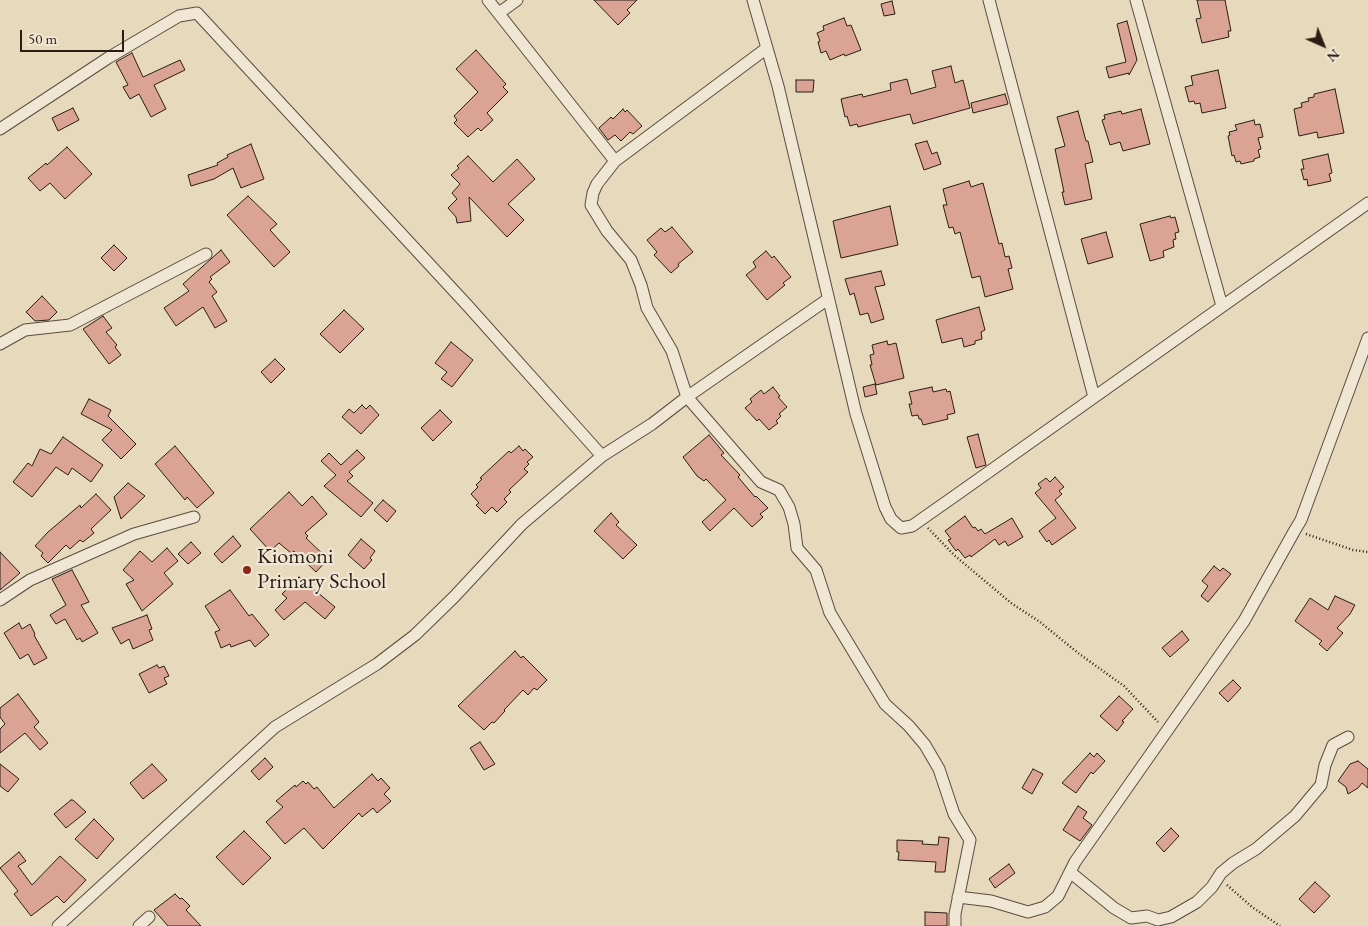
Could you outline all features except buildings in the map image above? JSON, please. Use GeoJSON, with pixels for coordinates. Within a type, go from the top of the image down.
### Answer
{"type":"FeatureCollection","features":[{"type":"Feature","properties":{"kind":"street"},"geometry":{"type":"LineString","coordinates":[[488,0],[615,161]]}},
{"type":"Feature","properties":{"kind":"street"},"geometry":{"type":"LineString","coordinates":[[499,13],[517,0]]}},
{"type":"Feature","properties":{"kind":"street"},"geometry":{"type":"LineString","coordinates":[[753,0],[778,86],[856,414],[885,507],[891,519],[901,528],[912,526],[1368,202]]}},
{"type":"Feature","properties":{"kind":"street"},"geometry":{"type":"LineString","coordinates":[[989,0],[1094,397]]}},
{"type":"Feature","properties":{"kind":"street"},"geometry":{"type":"LineString","coordinates":[[1136,0],[1222,306]]}},
{"type":"Feature","properties":{"kind":"street"},"geometry":{"type":"LineString","coordinates":[[0,129],[148,34],[179,16],[197,13],[468,306],[602,456]]}},
{"type":"Feature","properties":{"kind":"street"},"geometry":{"type":"LineString","coordinates":[[767,48],[615,161],[597,184],[591,205],[607,231],[631,260],[642,285],[647,308],[672,351],[687,397],[761,482],[779,490],[789,507],[794,524],[797,548],[816,570],[830,612],[885,704],[925,746],[939,770],[954,814],[970,840],[954,914],[954,926]]}},
{"type":"Feature","properties":{"kind":"street"},"geometry":{"type":"LineString","coordinates":[[0,344],[25,330],[70,325],[206,254]]}},
{"type":"Feature","properties":{"kind":"street"},"geometry":{"type":"LineString","coordinates":[[58,926],[275,727],[377,664],[415,636],[522,524],[602,456],[652,424],[687,397],[828,299]]}},
{"type":"Feature","properties":{"kind":"street"},"geometry":{"type":"LineString","coordinates":[[958,897],[991,901],[1028,912],[1045,907],[1058,896],[1070,872],[1096,832],[1244,621],[1301,520],[1368,338]]}},
{"type":"Feature","properties":{"kind":"street"},"geometry":{"type":"LineString","coordinates":[[0,600],[30,580],[134,534],[194,517]]}},
{"type":"Feature","properties":{"kind":"street"},"geometry":{"type":"LineString","coordinates":[[1070,872],[1114,908],[1131,918],[1147,916],[1158,920],[1171,917],[1196,902],[1212,887],[1221,873],[1233,862],[1256,850],[1295,816],[1321,785],[1325,764],[1333,745],[1348,737]]}},
{"type":"Feature","properties":{"kind":"street"},"geometry":{"type":"LineString","coordinates":[[138,926],[149,917]]}},
{"type":"Feature","properties":{"kind":"path"},"geometry":{"type":"LineString","coordinates":[[920,520],[954,555],[1011,602],[1124,686],[1167,732]]}},
{"type":"Feature","properties":{"kind":"path"},"geometry":{"type":"LineString","coordinates":[[1295,530],[1353,550],[1368,552]]}},
{"type":"Feature","properties":{"kind":"path"},"geometry":{"type":"LineString","coordinates":[[1218,878],[1252,907],[1280,926]]}},
{"type":"Feature","properties":{"kind":"place","name":"Kiomoni Primary School"},"geometry":{"type":"Point","coordinates":[247,570]}}]}
